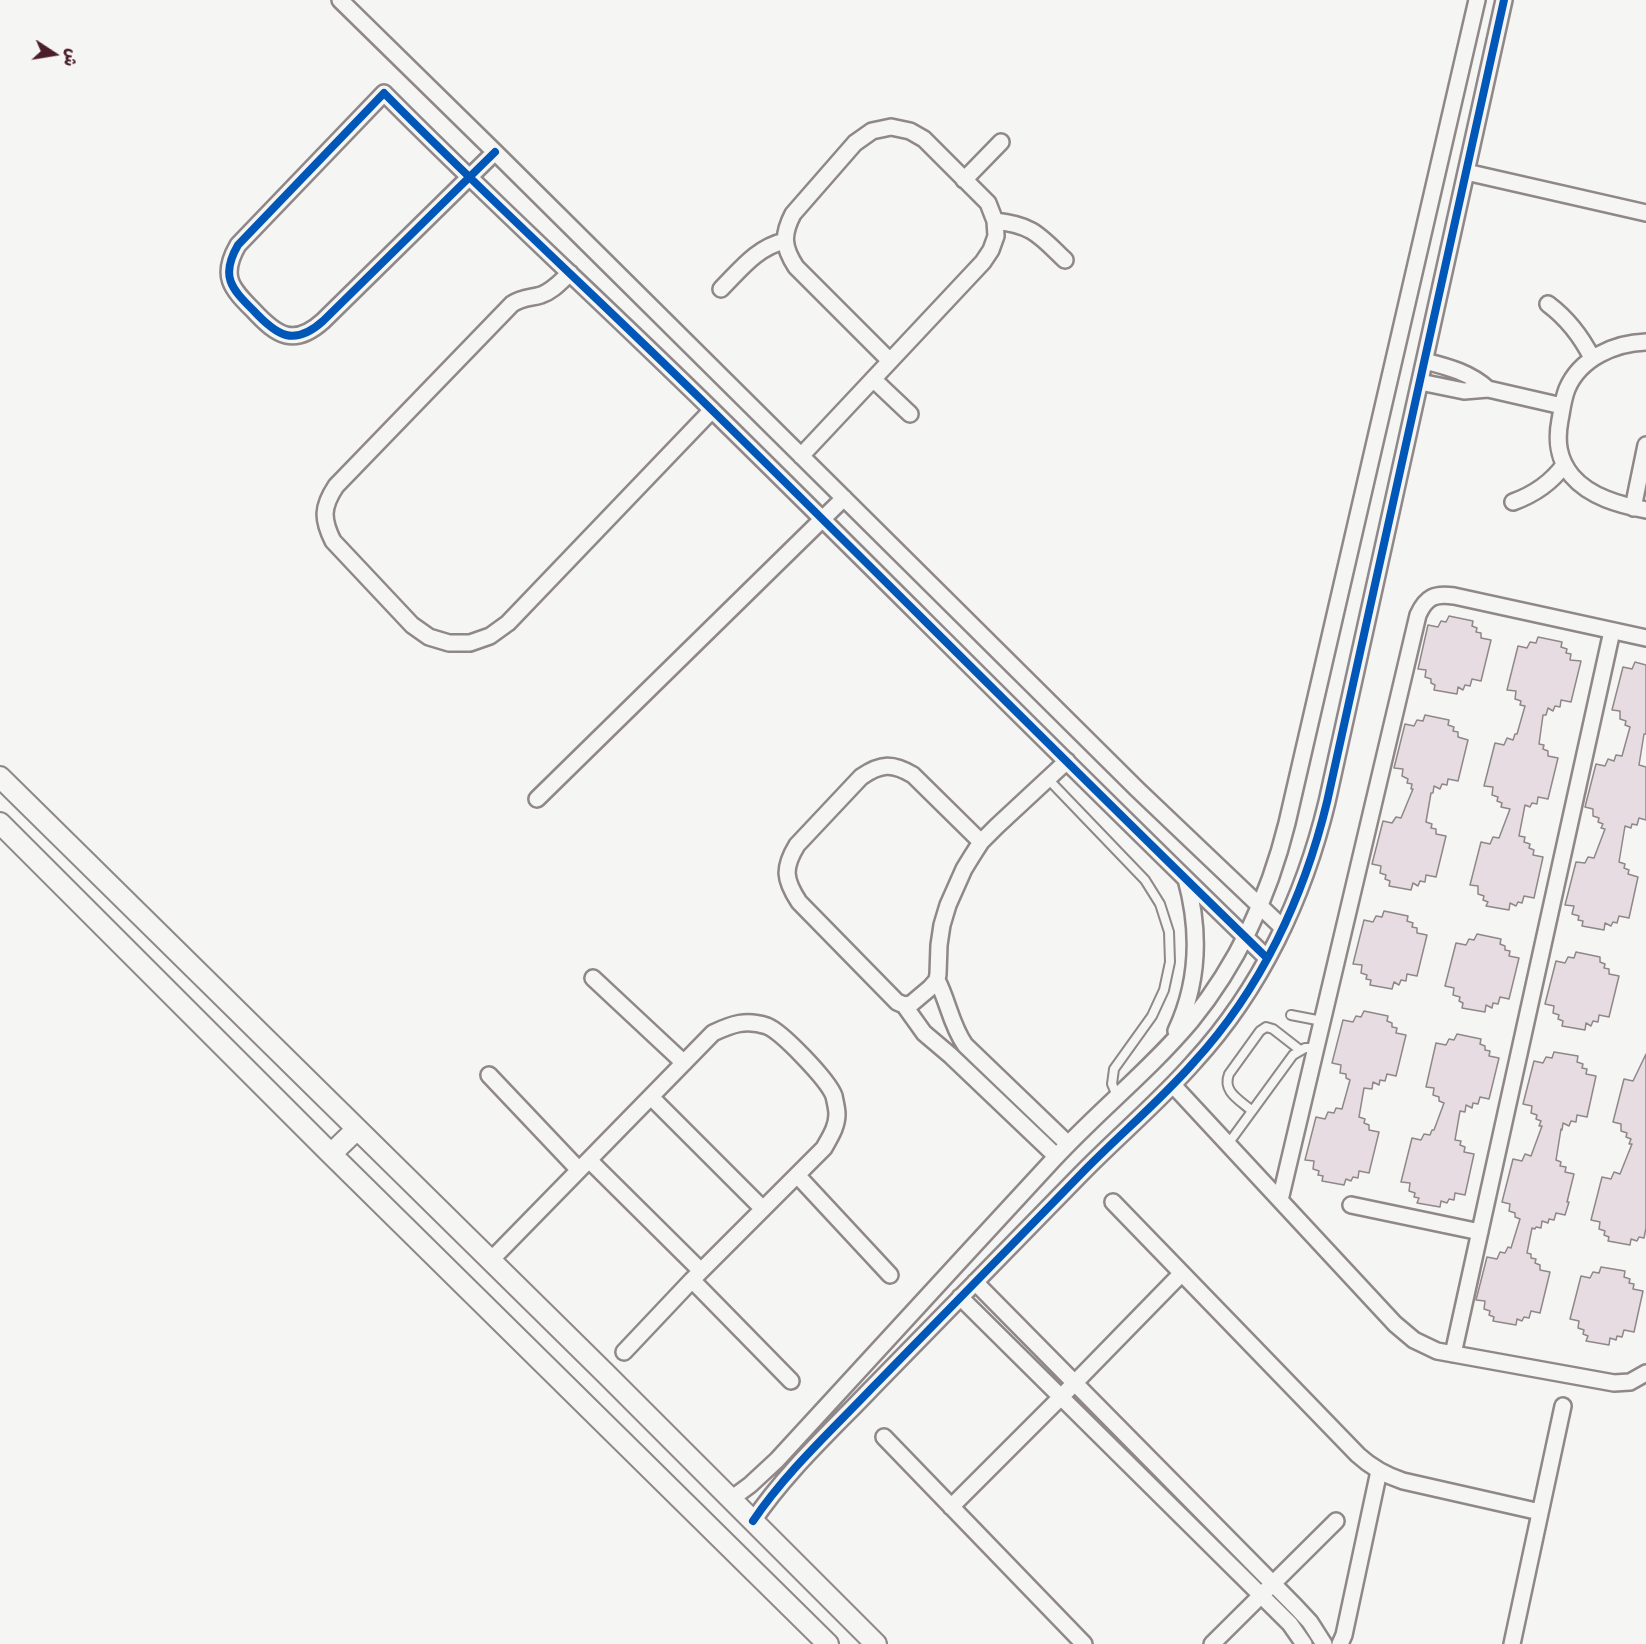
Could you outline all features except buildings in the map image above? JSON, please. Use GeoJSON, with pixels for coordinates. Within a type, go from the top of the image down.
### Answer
{"type":"FeatureCollection","features":[{"type":"Feature","properties":{"kind":"street"},"geometry":{"type":"LineString","coordinates":[[340,0],[1138,790],[1283,928]]}},
{"type":"Feature","properties":{"kind":"street"},"geometry":{"type":"LineString","coordinates":[[730,1498],[750,1485],[771,1466],[1056,1156],[1167,1047],[1210,995],[1246,938],[1261,907],[1287,823],[1477,0]]}},
{"type":"Feature","properties":{"kind":"street"},"geometry":{"type":"LineString","coordinates":[[753,1521],[781,1482],[1103,1151],[1173,1085],[1234,1012],[1283,928],[1301,887],[1319,835],[1504,0]]}},
{"type":"Feature","properties":{"kind":"street"},"geometry":{"type":"LineString","coordinates":[[495,152],[468,177],[312,331],[297,336],[281,334],[267,326],[235,292],[230,280],[229,268],[231,256],[238,245],[384,93],[468,177],[712,410],[1267,958]]}},
{"type":"Feature","properties":{"kind":"street"},"geometry":{"type":"LineString","coordinates":[[801,456],[983,262],[996,236],[995,221],[988,203],[924,139],[910,131],[891,127],[872,131],[855,143],[793,214],[786,227],[785,241],[788,255],[795,267],[890,361]]}},
{"type":"Feature","properties":{"kind":"street"},"geometry":{"type":"LineString","coordinates":[[964,180],[1001,142]]}},
{"type":"Feature","properties":{"kind":"street"},"geometry":{"type":"LineString","coordinates":[[1466,172],[1646,213]]}},
{"type":"Feature","properties":{"kind":"street"},"geometry":{"type":"LineString","coordinates":[[995,221],[1025,227],[1041,237],[1065,260]]}},
{"type":"Feature","properties":{"kind":"street"},"geometry":{"type":"LineString","coordinates":[[721,289],[758,252],[775,243],[785,241]]}},
{"type":"Feature","properties":{"kind":"street"},"geometry":{"type":"LineString","coordinates":[[570,273],[549,292],[523,298],[512,304],[336,486],[328,498],[324,513],[326,528],[333,541],[412,625],[429,637],[449,643],[470,643],[490,636],[507,623],[712,410]]}},
{"type":"Feature","properties":{"kind":"street"},"geometry":{"type":"LineString","coordinates":[[1548,304],[1573,327],[1592,358]]}},
{"type":"Feature","properties":{"kind":"street"},"geometry":{"type":"LineString","coordinates":[[1646,342],[1630,343],[1606,351],[1592,358],[1580,370],[1568,389],[1562,406],[1557,435],[1564,465],[1580,485],[1610,501],[1639,509],[1646,445]]}},
{"type":"Feature","properties":{"kind":"street"},"geometry":{"type":"LineString","coordinates":[[1425,361],[1465,373],[1488,389]]}},
{"type":"Feature","properties":{"kind":"street"},"geometry":{"type":"LineString","coordinates":[[873,379],[909,414]]}},
{"type":"Feature","properties":{"kind":"street"},"geometry":{"type":"LineString","coordinates":[[1420,382],[1464,391],[1488,389],[1562,406]]}},
{"type":"Feature","properties":{"kind":"street"},"geometry":{"type":"LineString","coordinates":[[1514,502],[1546,485],[1564,465]]}},
{"type":"Feature","properties":{"kind":"street"},"geometry":{"type":"LineString","coordinates":[[537,799],[844,498]]}},
{"type":"Feature","properties":{"kind":"street"},"geometry":{"type":"LineString","coordinates":[[1280,1200],[1418,615],[1423,604],[1432,597],[1443,594],[1646,638]]}},
{"type":"Feature","properties":{"kind":"street"},"geometry":{"type":"LineString","coordinates":[[1453,1354],[1612,630]]}},
{"type":"Feature","properties":{"kind":"street"},"geometry":{"type":"LineString","coordinates":[[981,842],[913,775],[901,768],[886,766],[873,769],[861,777],[797,845],[789,858],[787,874],[790,889],[799,902],[897,1002],[904,1005],[911,1004],[937,980],[939,945],[948,905],[964,869],[981,842],[1067,761]]}},
{"type":"Feature","properties":{"kind":"street"},"geometry":{"type":"LineString","coordinates":[[0,777],[491,1260],[876,1644]]}},
{"type":"Feature","properties":{"kind":"street"},"geometry":{"type":"LineString","coordinates":[[0,824],[828,1644]]}},
{"type":"Feature","properties":{"kind":"street"},"geometry":{"type":"LineString","coordinates":[[1167,1047],[1185,1008],[1195,965],[1195,921],[1186,879]]}},
{"type":"Feature","properties":{"kind":"street"},"geometry":{"type":"LineString","coordinates":[[593,978],[684,1063]]}},
{"type":"Feature","properties":{"kind":"street"},"geometry":{"type":"LineString","coordinates":[[937,980],[954,1027],[965,1045],[1068,1144]]}},
{"type":"Feature","properties":{"kind":"street"},"geometry":{"type":"LineString","coordinates":[[904,1005],[924,1033],[1056,1156]]}},
{"type":"Feature","properties":{"kind":"street"},"geometry":{"type":"LineString","coordinates":[[491,1260],[713,1033],[731,1024],[750,1022],[768,1027],[784,1037],[822,1079],[833,1095],[837,1113],[834,1132],[824,1148],[624,1352]]}},
{"type":"Feature","properties":{"kind":"street"},"geometry":{"type":"LineString","coordinates":[[489,1075],[697,1276],[791,1380]]}},
{"type":"Feature","properties":{"kind":"street"},"geometry":{"type":"LineString","coordinates":[[1173,1085],[1404,1332],[1426,1346],[1437,1351],[1614,1383],[1630,1382],[1646,1373]]}},
{"type":"Feature","properties":{"kind":"street"},"geometry":{"type":"LineString","coordinates":[[651,1097],[764,1209]]}},
{"type":"Feature","properties":{"kind":"street"},"geometry":{"type":"LineString","coordinates":[[331,1154],[357,1129]]}},
{"type":"Feature","properties":{"kind":"street"},"geometry":{"type":"LineString","coordinates":[[797,1175],[890,1275]]}},
{"type":"Feature","properties":{"kind":"street"},"geometry":{"type":"LineString","coordinates":[[1113,1202],[1358,1455],[1378,1471],[1403,1481],[1540,1512]]}},
{"type":"Feature","properties":{"kind":"street"},"geometry":{"type":"LineString","coordinates":[[1351,1204],[1480,1232]]}},
{"type":"Feature","properties":{"kind":"street"},"geometry":{"type":"LineString","coordinates":[[951,1507],[1182,1273]]}},
{"type":"Feature","properties":{"kind":"street"},"geometry":{"type":"LineString","coordinates":[[975,1282],[1310,1622],[1324,1644]]}},
{"type":"Feature","properties":{"kind":"street"},"geometry":{"type":"LineString","coordinates":[[960,1297],[1290,1624],[1304,1644]]}},
{"type":"Feature","properties":{"kind":"street"},"geometry":{"type":"LineString","coordinates":[[1512,1644],[1563,1406]]}},
{"type":"Feature","properties":{"kind":"street"},"geometry":{"type":"LineString","coordinates":[[884,1437],[1084,1644]]}},
{"type":"Feature","properties":{"kind":"street"},"geometry":{"type":"LineString","coordinates":[[1340,1644],[1344,1635],[1378,1471]]}},
{"type":"Feature","properties":{"kind":"street"},"geometry":{"type":"LineString","coordinates":[[1212,1644],[1336,1521]]}},
{"type":"Feature","properties":{"kind":"lane"},"geometry":{"type":"LineString","coordinates":[[1048,779],[1145,880],[1160,904],[1169,932],[1170,962],[1164,990],[1152,1016],[1114,1069],[1112,1084],[1117,1096]]}},
{"type":"Feature","properties":{"kind":"lane"},"geometry":{"type":"LineString","coordinates":[[1291,1015],[1322,1021]]}},
{"type":"Feature","properties":{"kind":"lane"},"geometry":{"type":"LineString","coordinates":[[1252,1111],[1230,1092],[1227,1079],[1260,1031],[1266,1027],[1273,1029],[1299,1050]]}},
{"type":"Feature","properties":{"kind":"lane"},"geometry":{"type":"LineString","coordinates":[[1228,1144],[1293,1055],[1305,1048],[1315,1048]]}},
{"type":"Feature","properties":{"kind":"cycle path"},"geometry":{"type":"LineString","coordinates":[[753,1521],[794,1469],[825,1436],[1194,1062],[1240,1004],[1277,940],[1306,872],[1327,802],[1504,0]]}},
{"type":"Feature","properties":{"kind":"cycle path"},"geometry":{"type":"LineString","coordinates":[[495,152],[323,321],[303,334],[294,336],[278,332],[245,302],[230,281],[230,265],[238,245],[384,93],[466,174],[507,214],[715,413],[1267,958]]}}]}
